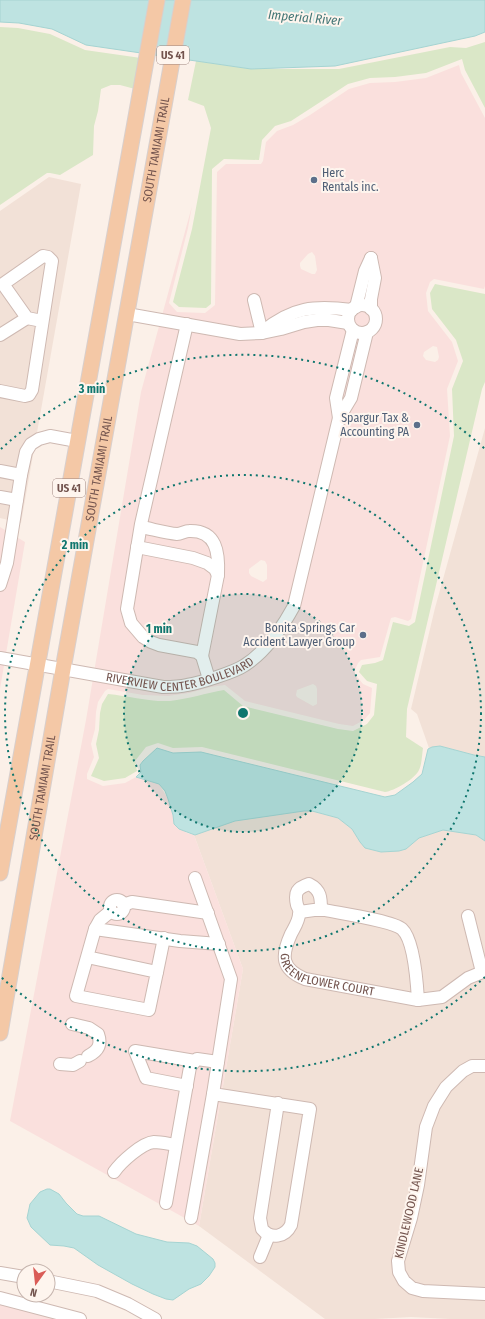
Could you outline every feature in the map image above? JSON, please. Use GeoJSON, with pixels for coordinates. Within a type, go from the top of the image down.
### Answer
{"type":"FeatureCollection","features":[{"type":"Feature","properties":{"kind":"main road","name":"US 41"},"geometry":{"type":"LineString","coordinates":[[0,873],[156,0]]}},
{"type":"Feature","properties":{"kind":"main road","name":"SOUTH TAMIAMI TRAIL"},"geometry":{"type":"LineString","coordinates":[[0,1033],[63,669],[183,0]]}},
{"type":"Feature","properties":{"kind":"street"},"geometry":{"type":"LineString","coordinates":[[0,391],[26,396],[32,390],[52,261],[48,257],[43,256],[3,284],[27,318]]}},
{"type":"Feature","properties":{"kind":"street","name":"RIVERVIEW CENTER BOULEVARD"},"geometry":{"type":"LineString","coordinates":[[0,658],[162,688],[188,685],[227,674],[245,665],[263,650],[281,629],[294,606],[339,418],[351,398],[366,332],[374,327],[375,314],[371,309],[371,299],[375,278],[371,258],[365,271],[354,308],[349,314],[351,326],[336,398],[339,418]]}},
{"type":"Feature","properties":{"kind":"street"},"geometry":{"type":"LineString","coordinates":[[254,300],[262,333]]}},
{"type":"Feature","properties":{"kind":"street"},"geometry":{"type":"LineString","coordinates":[[262,333],[274,322],[307,308],[354,308],[365,306],[371,309]]}},
{"type":"Feature","properties":{"kind":"street"},"geometry":{"type":"LineString","coordinates":[[127,314],[240,334],[281,330],[304,322],[317,320],[329,320],[351,326],[358,332],[366,332]]}},
{"type":"Feature","properties":{"kind":"street"},"geometry":{"type":"LineString","coordinates":[[0,336],[27,318],[42,321]]}},
{"type":"Feature","properties":{"kind":"street"},"geometry":{"type":"LineString","coordinates":[[187,324],[141,527],[127,609],[131,623],[143,637],[151,642],[197,652],[202,656]]}},
{"type":"Feature","properties":{"kind":"street"},"geometry":{"type":"LineString","coordinates":[[1,580],[7,563],[21,475],[26,452],[30,444],[39,439],[50,436],[77,441]]}},
{"type":"Feature","properties":{"kind":"street"},"geometry":{"type":"LineString","coordinates":[[0,471],[21,475]]}},
{"type":"Feature","properties":{"kind":"street"},"geometry":{"type":"LineString","coordinates":[[0,496],[17,500]]}},
{"type":"Feature","properties":{"kind":"street"},"geometry":{"type":"LineString","coordinates":[[141,527],[178,534],[189,531],[200,532],[208,536],[214,542],[219,562],[218,575],[202,656],[209,679]]}},
{"type":"Feature","properties":{"kind":"street"},"geometry":{"type":"LineString","coordinates":[[137,547],[193,558],[207,563],[215,569],[218,575]]}},
{"type":"Feature","properties":{"kind":"street"},"geometry":{"type":"LineString","coordinates":[[190,1218],[195,1201],[231,978],[195,878]]}},
{"type":"Feature","properties":{"kind":"street"},"geometry":{"type":"LineString","coordinates":[[321,910],[320,892],[309,884],[297,890],[296,896],[300,912],[321,910],[392,923],[402,929],[408,938],[411,950],[417,977],[418,1000]]}},
{"type":"Feature","properties":{"kind":"street"},"geometry":{"type":"LineString","coordinates":[[164,938],[149,1010],[76,996],[95,929],[100,920],[111,911],[116,914],[120,913],[123,910],[124,905],[132,902],[208,914]]}},
{"type":"Feature","properties":{"kind":"street","name":"GREENFLOWER COURT"},"geometry":{"type":"LineString","coordinates":[[300,912],[287,944],[284,956],[287,967],[295,975],[305,979],[418,1000],[442,998],[468,978],[483,972]]}},
{"type":"Feature","properties":{"kind":"street"},"geometry":{"type":"LineString","coordinates":[[468,916],[483,972]]}},
{"type":"Feature","properties":{"kind":"street"},"geometry":{"type":"LineString","coordinates":[[95,929],[219,944]]}},
{"type":"Feature","properties":{"kind":"street"},"geometry":{"type":"LineString","coordinates":[[88,957],[157,972]]}},
{"type":"Feature","properties":{"kind":"street"},"geometry":{"type":"LineString","coordinates":[[60,1064],[73,1065],[96,1052],[100,1045],[98,1034],[89,1028],[72,1024]]}},
{"type":"Feature","properties":{"kind":"street"},"geometry":{"type":"LineString","coordinates":[[187,1086],[146,1078],[135,1051],[195,1062]]}},
{"type":"Feature","properties":{"kind":"street"},"geometry":{"type":"LineString","coordinates":[[166,1203],[190,1067],[197,1059],[218,1062]]}},
{"type":"Feature","properties":{"kind":"street","name":"KINDLEWOOD LANE"},"geometry":{"type":"LineString","coordinates":[[485,1066],[472,1066],[463,1071],[446,1087],[434,1106],[426,1127],[418,1185],[411,1218],[398,1261],[399,1272],[404,1281],[412,1288],[423,1291],[485,1294]]}},
{"type":"Feature","properties":{"kind":"street"},"geometry":{"type":"LineString","coordinates":[[213,1094],[278,1103],[310,1109],[291,1225],[288,1230],[280,1236],[269,1235],[262,1230],[260,1218],[278,1103]]}},
{"type":"Feature","properties":{"kind":"street"},"geometry":{"type":"LineString","coordinates":[[114,1172],[119,1164],[143,1146],[153,1142],[176,1145]]}},
{"type":"Feature","properties":{"kind":"street"},"geometry":{"type":"LineString","coordinates":[[260,1257],[269,1235]]}},
{"type":"Feature","properties":{"kind":"street"},"geometry":{"type":"LineString","coordinates":[[0,1273],[16,1276]]}},
{"type":"Feature","properties":{"kind":"street"},"geometry":{"type":"LineString","coordinates":[[56,1283],[97,1291],[122,1301],[155,1319]]}},
{"type":"Feature","properties":{"kind":"street"},"geometry":{"type":"LineString","coordinates":[[0,1298],[80,1319]]}},
{"type":"Feature","properties":{"kind":"shaded area"},"geometry":{"type":"Polygon","coordinates":[[[459,65],[461,73],[485,118],[485,286],[484,289],[434,279],[430,282],[426,293],[428,311],[452,342],[458,361],[447,389],[450,436],[411,619],[408,621],[395,617],[391,618],[380,657],[361,660],[355,670],[355,674],[363,684],[372,688],[370,713],[364,720],[353,726],[339,724],[245,701],[225,685],[168,696],[143,695],[108,689],[98,702],[96,712],[95,729],[91,744],[94,757],[87,774],[87,779],[103,786],[125,783],[136,777],[159,784],[168,799],[174,824],[187,833],[194,835],[243,969],[199,1226],[10,1121],[86,720],[141,392],[192,206],[169,303],[177,312],[205,313],[215,305],[217,172],[226,164],[261,164],[263,161],[266,142],[277,131],[293,125],[349,89],[370,83],[395,82],[426,78],[459,65]],[[312,252],[308,254],[300,263],[301,269],[315,274],[317,270],[315,256],[312,252]],[[433,346],[424,352],[423,356],[426,360],[435,362],[438,360],[439,357],[437,347],[433,346]],[[261,560],[249,569],[251,576],[263,582],[267,579],[267,565],[265,561],[261,560]],[[313,684],[297,690],[297,697],[313,706],[317,704],[316,686],[313,684]]]}},
{"type":"Feature","properties":{"kind":"shaded area"},"geometry":{"type":"Polygon","coordinates":[[[49,177],[81,184],[21,523],[0,518],[0,211],[49,177]]]}},
{"type":"Feature","properties":{"kind":"shaded area"},"geometry":{"type":"Polygon","coordinates":[[[485,428],[485,757],[440,746],[429,748],[417,714],[411,709],[435,608],[485,428]]]}},
{"type":"Feature","properties":{"kind":"shaded area"},"geometry":{"type":"Polygon","coordinates":[[[0,527],[25,542],[0,689],[0,527]]]}},
{"type":"Feature","properties":{"kind":"shaded area"},"geometry":{"type":"Polygon","coordinates":[[[295,811],[312,811],[338,818],[352,829],[365,848],[381,852],[406,849],[419,838],[443,830],[476,835],[485,841],[485,1319],[411,1317],[325,1319],[199,1226],[243,969],[194,835],[235,821],[295,811]]]}},
{"type":"Feature","properties":{"kind":"shaded area"},"geometry":{"type":"Polygon","coordinates":[[[0,1304],[60,1319],[0,1319],[0,1304]]]}},
{"type":"Feature","properties":{"kind":"green space"},"geometry":{"type":"Polygon","coordinates":[[[0,27],[18,28],[50,34],[85,50],[141,58],[135,89],[120,85],[111,85],[101,89],[94,126],[93,155],[60,175],[47,173],[0,205],[0,27]]]}},
{"type":"Feature","properties":{"kind":"green space"},"geometry":{"type":"Polygon","coordinates":[[[485,42],[485,108],[465,70],[462,59],[426,73],[395,77],[370,78],[348,84],[291,121],[275,126],[262,140],[259,160],[224,159],[212,169],[211,304],[206,308],[179,307],[173,302],[192,229],[211,128],[204,106],[188,100],[196,61],[251,69],[339,69],[450,47],[466,48],[485,42]]]}},
{"type":"Feature","properties":{"kind":"green space"},"geometry":{"type":"Polygon","coordinates":[[[435,284],[485,294],[485,382],[482,389],[407,709],[406,737],[423,748],[421,765],[417,773],[404,784],[385,792],[202,747],[173,748],[158,743],[146,747],[135,761],[137,771],[125,778],[104,781],[91,776],[99,758],[96,744],[100,713],[102,704],[108,694],[147,700],[170,701],[224,690],[243,706],[338,729],[353,731],[367,724],[374,715],[377,684],[367,681],[359,672],[362,665],[383,660],[393,622],[409,626],[415,622],[454,436],[452,389],[463,361],[456,340],[432,309],[430,293],[435,284]]]}},
{"type":"Feature","properties":{"kind":"water","name":"Imperial River"},"geometry":{"type":"Polygon","coordinates":[[[0,0],[485,0],[485,32],[475,36],[335,66],[251,69],[86,45],[52,29],[19,23],[0,22],[0,0]]]}},
{"type":"Feature","properties":{"kind":"water"},"geometry":{"type":"Polygon","coordinates":[[[440,746],[485,757],[485,841],[476,835],[443,830],[419,838],[406,849],[381,852],[365,848],[352,829],[338,818],[312,811],[235,821],[195,835],[179,829],[174,824],[173,815],[165,791],[159,784],[136,777],[141,772],[140,765],[157,748],[173,753],[201,752],[385,797],[395,795],[422,774],[428,749],[440,746]]]}},
{"type":"Feature","properties":{"kind":"water"},"geometry":{"type":"Polygon","coordinates":[[[47,1189],[59,1194],[77,1214],[83,1216],[99,1216],[136,1234],[167,1242],[189,1243],[197,1246],[213,1259],[215,1267],[201,1284],[189,1289],[173,1300],[153,1294],[98,1265],[74,1248],[50,1245],[31,1227],[27,1218],[30,1204],[40,1192],[47,1189]]]}},
{"type":"Feature","properties":{"kind":"place","name":"Herc Rentals inc."},"geometry":{"type":"Point","coordinates":[314,180]}},
{"type":"Feature","properties":{"kind":"place","name":"Spargur Tax & Accounting PA"},"geometry":{"type":"Point","coordinates":[417,425]}},
{"type":"Feature","properties":{"kind":"place","name":"Bonita Springs Car Accident Lawyer Group"},"geometry":{"type":"Point","coordinates":[363,635]}}]}
